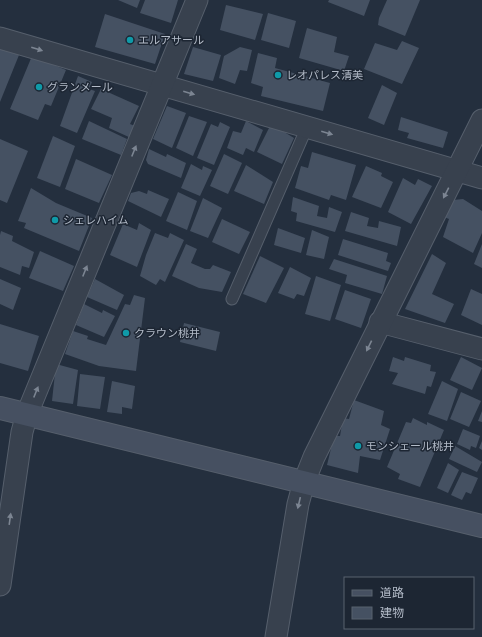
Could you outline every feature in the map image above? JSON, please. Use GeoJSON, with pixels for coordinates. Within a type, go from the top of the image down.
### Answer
{"type":"FeatureCollection","features":[{"type":"Feature","properties":{"kind":"street"},"geometry":{"type":"LineString","coordinates":[[0,585],[22,432],[27,414],[197,0]]}},
{"type":"Feature","properties":{"kind":"street"},"geometry":{"type":"LineString","coordinates":[[0,38],[482,178]]}},
{"type":"Feature","properties":{"kind":"street"},"geometry":{"type":"LineString","coordinates":[[276,637],[298,504],[304,482],[314,457],[380,322],[482,120]]}},
{"type":"Feature","properties":{"kind":"street"},"geometry":{"type":"LineString","coordinates":[[380,322],[482,349]]}},
{"type":"Feature","properties":{"kind":"street"},"geometry":{"type":"LineString","coordinates":[[0,408],[482,526]]}},
{"type":"Feature","properties":{"kind":"lane"},"geometry":{"type":"LineString","coordinates":[[232,299],[307,127]]}},
{"type":"Feature","properties":{"kind":"building"},"geometry":{"type":"Polygon","coordinates":[[[118,0],[140,0],[137,8],[118,0]]]}},
{"type":"Feature","properties":{"kind":"building"},"geometry":{"type":"Polygon","coordinates":[[[145,0],[178,0],[171,23],[140,13],[145,0]]]}},
{"type":"Feature","properties":{"kind":"building"},"geometry":{"type":"Polygon","coordinates":[[[329,0],[370,0],[364,16],[328,2],[329,0]]]}},
{"type":"Feature","properties":{"kind":"building"},"geometry":{"type":"Polygon","coordinates":[[[387,0],[420,0],[405,36],[378,25],[379,18],[387,0]]]}},
{"type":"Feature","properties":{"kind":"building"},"geometry":{"type":"Polygon","coordinates":[[[226,5],[263,14],[255,40],[220,30],[226,5]]]}},
{"type":"Feature","properties":{"kind":"building"},"geometry":{"type":"Polygon","coordinates":[[[268,13],[296,21],[289,48],[261,40],[268,13]]]}},
{"type":"Feature","properties":{"kind":"building","name":"エルアサール"},"geometry":{"type":"Polygon","coordinates":[[[105,14],[165,34],[155,64],[95,47],[105,14]]]}},
{"type":"Feature","properties":{"kind":"building"},"geometry":{"type":"Polygon","coordinates":[[[307,28],[337,37],[334,52],[349,56],[344,71],[299,58],[307,28]]]}},
{"type":"Feature","properties":{"kind":"building"},"geometry":{"type":"Polygon","coordinates":[[[402,41],[419,48],[402,84],[364,69],[375,43],[397,50],[402,41]]]}},
{"type":"Feature","properties":{"kind":"building"},"geometry":{"type":"Polygon","coordinates":[[[0,47],[19,55],[0,102],[0,47]]]}},
{"type":"Feature","properties":{"kind":"building"},"geometry":{"type":"Polygon","coordinates":[[[193,47],[221,55],[213,81],[184,74],[193,47]]]}},
{"type":"Feature","properties":{"kind":"building"},"geometry":{"type":"Polygon","coordinates":[[[240,47],[252,50],[247,71],[240,70],[235,84],[219,78],[224,56],[240,47]]]}},
{"type":"Feature","properties":{"kind":"building","name":"レオパレス清美"},"geometry":{"type":"Polygon","coordinates":[[[258,53],[277,58],[275,68],[330,83],[323,111],[261,96],[263,87],[251,83],[258,53]]]}},
{"type":"Feature","properties":{"kind":"building","name":"グランメール"},"geometry":{"type":"Polygon","coordinates":[[[32,56],[66,70],[51,106],[45,104],[38,120],[10,109],[32,56]]]}},
{"type":"Feature","properties":{"kind":"building"},"geometry":{"type":"Polygon","coordinates":[[[78,76],[92,82],[89,89],[95,91],[77,133],[60,126],[78,76]]]}},
{"type":"Feature","properties":{"kind":"building"},"geometry":{"type":"Polygon","coordinates":[[[382,85],[397,93],[384,125],[368,118],[382,85]]]}},
{"type":"Feature","properties":{"kind":"building"},"geometry":{"type":"Polygon","coordinates":[[[101,89],[139,106],[130,124],[135,126],[131,138],[109,128],[112,118],[91,109],[101,89]]]}},
{"type":"Feature","properties":{"kind":"building"},"geometry":{"type":"Polygon","coordinates":[[[167,106],[186,113],[172,148],[153,139],[167,106]]]}},
{"type":"Feature","properties":{"kind":"building"},"geometry":{"type":"Polygon","coordinates":[[[189,116],[207,122],[193,156],[176,148],[189,116]]]}},
{"type":"Feature","properties":{"kind":"building"},"geometry":{"type":"Polygon","coordinates":[[[401,117],[448,132],[443,148],[407,138],[409,133],[398,130],[401,117]]]}},
{"type":"Feature","properties":{"kind":"building"},"geometry":{"type":"Polygon","coordinates":[[[89,121],[127,139],[121,155],[82,139],[89,121]]]}},
{"type":"Feature","properties":{"kind":"building"},"geometry":{"type":"Polygon","coordinates":[[[246,121],[263,130],[254,152],[246,148],[243,155],[227,148],[233,131],[241,133],[246,121]]]}},
{"type":"Feature","properties":{"kind":"building"},"geometry":{"type":"Polygon","coordinates":[[[220,122],[230,127],[214,165],[197,158],[211,124],[218,127],[220,122]]]}},
{"type":"Feature","properties":{"kind":"building"},"geometry":{"type":"Polygon","coordinates":[[[271,124],[294,138],[282,164],[257,152],[271,124]]]}},
{"type":"Feature","properties":{"kind":"building"},"geometry":{"type":"Polygon","coordinates":[[[53,136],[75,146],[60,187],[37,178],[53,136]]]}},
{"type":"Feature","properties":{"kind":"building"},"geometry":{"type":"Polygon","coordinates":[[[0,139],[28,151],[7,203],[0,200],[0,139]]]}},
{"type":"Feature","properties":{"kind":"building"},"geometry":{"type":"Polygon","coordinates":[[[149,149],[166,157],[167,154],[186,163],[181,178],[148,164],[146,160],[149,149]]]}},
{"type":"Feature","properties":{"kind":"building"},"geometry":{"type":"Polygon","coordinates":[[[312,152],[356,165],[346,200],[331,195],[329,200],[295,188],[301,166],[308,168],[312,152]]]}},
{"type":"Feature","properties":{"kind":"building"},"geometry":{"type":"Polygon","coordinates":[[[224,154],[242,163],[228,194],[210,186],[224,154]]]}},
{"type":"Feature","properties":{"kind":"building"},"geometry":{"type":"Polygon","coordinates":[[[76,159],[112,175],[99,203],[65,189],[76,159]]]}},
{"type":"Feature","properties":{"kind":"building"},"geometry":{"type":"Polygon","coordinates":[[[191,164],[202,170],[203,166],[212,170],[200,196],[181,188],[191,164]]]}},
{"type":"Feature","properties":{"kind":"building"},"geometry":{"type":"Polygon","coordinates":[[[246,165],[273,182],[264,204],[234,191],[246,165]]]}},
{"type":"Feature","properties":{"kind":"building"},"geometry":{"type":"Polygon","coordinates":[[[366,166],[382,173],[381,176],[393,182],[381,208],[352,197],[366,166]]]}},
{"type":"Feature","properties":{"kind":"building"},"geometry":{"type":"Polygon","coordinates":[[[403,178],[415,185],[418,179],[432,186],[411,224],[388,212],[403,178]]]}},
{"type":"Feature","properties":{"kind":"building","name":"シェレハイム"},"geometry":{"type":"Polygon","coordinates":[[[31,188],[56,203],[92,218],[79,251],[24,228],[26,223],[18,221],[31,188]]]}},
{"type":"Feature","properties":{"kind":"building"},"geometry":{"type":"Polygon","coordinates":[[[148,190],[169,199],[161,217],[128,201],[131,193],[139,191],[147,194],[148,190]]]}},
{"type":"Feature","properties":{"kind":"building"},"geometry":{"type":"Polygon","coordinates":[[[178,192],[197,201],[187,230],[166,221],[178,192]]]}},
{"type":"Feature","properties":{"kind":"building"},"geometry":{"type":"Polygon","coordinates":[[[293,197],[319,206],[317,216],[327,218],[329,207],[342,212],[335,232],[296,221],[297,213],[291,211],[293,197]]]}},
{"type":"Feature","properties":{"kind":"building"},"geometry":{"type":"Polygon","coordinates":[[[203,198],[222,208],[208,238],[190,231],[203,198]]]}},
{"type":"Feature","properties":{"kind":"building"},"geometry":{"type":"Polygon","coordinates":[[[463,199],[482,211],[482,233],[473,253],[443,237],[449,219],[444,217],[453,200],[463,199]]]}},
{"type":"Feature","properties":{"kind":"building"},"geometry":{"type":"Polygon","coordinates":[[[351,212],[369,218],[367,226],[378,228],[379,221],[401,227],[397,246],[345,231],[351,212]]]}},
{"type":"Feature","properties":{"kind":"building"},"geometry":{"type":"Polygon","coordinates":[[[222,219],[250,232],[239,254],[212,242],[222,219]]]}},
{"type":"Feature","properties":{"kind":"building"},"geometry":{"type":"Polygon","coordinates":[[[139,223],[151,230],[137,267],[110,255],[123,224],[137,230],[139,223]]]}},
{"type":"Feature","properties":{"kind":"building"},"geometry":{"type":"Polygon","coordinates":[[[278,228],[305,238],[301,253],[274,245],[278,228]]]}},
{"type":"Feature","properties":{"kind":"building"},"geometry":{"type":"Polygon","coordinates":[[[312,230],[329,237],[324,259],[306,255],[312,230]]]}},
{"type":"Feature","properties":{"kind":"building"},"geometry":{"type":"Polygon","coordinates":[[[1,231],[13,236],[12,241],[34,252],[29,268],[22,266],[20,275],[0,267],[1,231]]]}},
{"type":"Feature","properties":{"kind":"building"},"geometry":{"type":"Polygon","coordinates":[[[155,233],[168,238],[170,233],[184,240],[165,282],[160,279],[156,285],[140,276],[146,255],[155,233]]]}},
{"type":"Feature","properties":{"kind":"building"},"geometry":{"type":"Polygon","coordinates":[[[343,239],[388,253],[386,261],[391,263],[388,271],[338,255],[343,239]]]}},
{"type":"Feature","properties":{"kind":"building"},"geometry":{"type":"Polygon","coordinates":[[[186,244],[197,249],[191,263],[205,269],[210,269],[213,265],[231,272],[222,292],[199,288],[172,276],[186,244]]]}},
{"type":"Feature","properties":{"kind":"building"},"geometry":{"type":"Polygon","coordinates":[[[482,244],[482,268],[474,264],[482,244]]]}},
{"type":"Feature","properties":{"kind":"building"},"geometry":{"type":"Polygon","coordinates":[[[40,251],[74,266],[63,291],[29,278],[40,251]]]}},
{"type":"Feature","properties":{"kind":"building"},"geometry":{"type":"Polygon","coordinates":[[[432,254],[446,263],[432,294],[454,304],[445,323],[405,309],[432,254]]]}},
{"type":"Feature","properties":{"kind":"building"},"geometry":{"type":"Polygon","coordinates":[[[260,256],[284,268],[266,303],[243,294],[260,256]]]}},
{"type":"Feature","properties":{"kind":"building"},"geometry":{"type":"Polygon","coordinates":[[[334,259],[387,276],[382,294],[345,283],[347,275],[329,269],[334,259]]]}},
{"type":"Feature","properties":{"kind":"building"},"geometry":{"type":"Polygon","coordinates":[[[290,267],[311,278],[304,296],[297,294],[294,299],[278,293],[290,267]]]}},
{"type":"Feature","properties":{"kind":"building"},"geometry":{"type":"Polygon","coordinates":[[[316,276],[341,285],[330,321],[305,314],[316,276]]]}},
{"type":"Feature","properties":{"kind":"building"},"geometry":{"type":"Polygon","coordinates":[[[0,279],[21,288],[13,310],[0,304],[0,279]]]}},
{"type":"Feature","properties":{"kind":"building"},"geometry":{"type":"Polygon","coordinates":[[[95,279],[124,295],[117,310],[87,297],[95,279]]]}},
{"type":"Feature","properties":{"kind":"building"},"geometry":{"type":"Polygon","coordinates":[[[471,289],[482,294],[482,325],[461,315],[471,289]]]}},
{"type":"Feature","properties":{"kind":"building"},"geometry":{"type":"Polygon","coordinates":[[[345,290],[371,299],[361,328],[335,319],[345,290]]]}},
{"type":"Feature","properties":{"kind":"building","name":"クラウン桃井"},"geometry":{"type":"Polygon","coordinates":[[[134,295],[145,298],[136,371],[99,366],[65,354],[73,331],[88,336],[87,339],[106,345],[125,304],[130,305],[134,295]]]}},
{"type":"Feature","properties":{"kind":"building"},"geometry":{"type":"Polygon","coordinates":[[[84,304],[102,313],[103,310],[115,316],[104,337],[76,325],[84,304]]]}},
{"type":"Feature","properties":{"kind":"building"},"geometry":{"type":"Polygon","coordinates":[[[184,323],[220,332],[216,351],[180,342],[184,323]]]}},
{"type":"Feature","properties":{"kind":"building"},"geometry":{"type":"Polygon","coordinates":[[[0,324],[39,336],[28,371],[0,363],[0,324]]]}},
{"type":"Feature","properties":{"kind":"building"},"geometry":{"type":"Polygon","coordinates":[[[393,357],[404,361],[405,357],[431,365],[430,371],[436,372],[431,387],[427,386],[425,394],[392,384],[398,373],[389,371],[393,357]]]}},
{"type":"Feature","properties":{"kind":"building"},"geometry":{"type":"Polygon","coordinates":[[[461,357],[482,368],[472,390],[450,380],[461,357]]]}},
{"type":"Feature","properties":{"kind":"building"},"geometry":{"type":"Polygon","coordinates":[[[56,364],[78,370],[73,404],[52,401],[56,364]]]}},
{"type":"Feature","properties":{"kind":"building"},"geometry":{"type":"Polygon","coordinates":[[[80,374],[105,377],[100,409],[77,406],[80,374]]]}},
{"type":"Feature","properties":{"kind":"building"},"geometry":{"type":"Polygon","coordinates":[[[112,381],[135,386],[132,409],[122,407],[122,414],[107,412],[112,381]]]}},
{"type":"Feature","properties":{"kind":"building"},"geometry":{"type":"Polygon","coordinates":[[[442,381],[458,389],[447,421],[428,414],[442,381]]]}},
{"type":"Feature","properties":{"kind":"building"},"geometry":{"type":"Polygon","coordinates":[[[461,392],[481,401],[469,427],[450,419],[461,392]]]}},
{"type":"Feature","properties":{"kind":"building","name":"モンシェール桃井"},"geometry":{"type":"Polygon","coordinates":[[[354,400],[384,411],[381,425],[390,429],[380,460],[360,456],[358,473],[327,465],[334,436],[340,436],[343,418],[349,419],[354,400]]]}},
{"type":"Feature","properties":{"kind":"building"},"geometry":{"type":"Polygon","coordinates":[[[482,411],[482,422],[478,421],[482,411]]]}},
{"type":"Feature","properties":{"kind":"building"},"geometry":{"type":"Polygon","coordinates":[[[413,418],[427,425],[427,422],[444,430],[420,487],[398,479],[400,474],[387,467],[406,422],[411,423],[413,418]]]}},
{"type":"Feature","properties":{"kind":"building"},"geometry":{"type":"Polygon","coordinates":[[[463,429],[480,436],[476,448],[471,446],[470,450],[457,444],[463,429]]]}},
{"type":"Feature","properties":{"kind":"building"},"geometry":{"type":"Polygon","coordinates":[[[482,441],[482,450],[479,448],[482,441]]]}},
{"type":"Feature","properties":{"kind":"building"},"geometry":{"type":"Polygon","coordinates":[[[455,446],[482,462],[477,472],[449,459],[455,446]]]}},
{"type":"Feature","properties":{"kind":"building"},"geometry":{"type":"Polygon","coordinates":[[[448,463],[459,470],[448,493],[437,488],[448,463]]]}},
{"type":"Feature","properties":{"kind":"building"},"geometry":{"type":"Polygon","coordinates":[[[462,472],[478,478],[471,494],[466,492],[462,500],[451,495],[462,472]]]}},
{"type":"Feature","properties":{"kind":"place","name":"エルアサール"},"geometry":{"type":"Point","coordinates":[130,40]}},
{"type":"Feature","properties":{"kind":"place","name":"レオパレス清美"},"geometry":{"type":"Point","coordinates":[278,75]}},
{"type":"Feature","properties":{"kind":"place","name":"グランメール"},"geometry":{"type":"Point","coordinates":[39,87]}},
{"type":"Feature","properties":{"kind":"place","name":"シェレハイム"},"geometry":{"type":"Point","coordinates":[55,220]}},
{"type":"Feature","properties":{"kind":"place","name":"クラウン桃井"},"geometry":{"type":"Point","coordinates":[126,333]}},
{"type":"Feature","properties":{"kind":"place","name":"モンシェール桃井"},"geometry":{"type":"Point","coordinates":[358,446]}}]}
